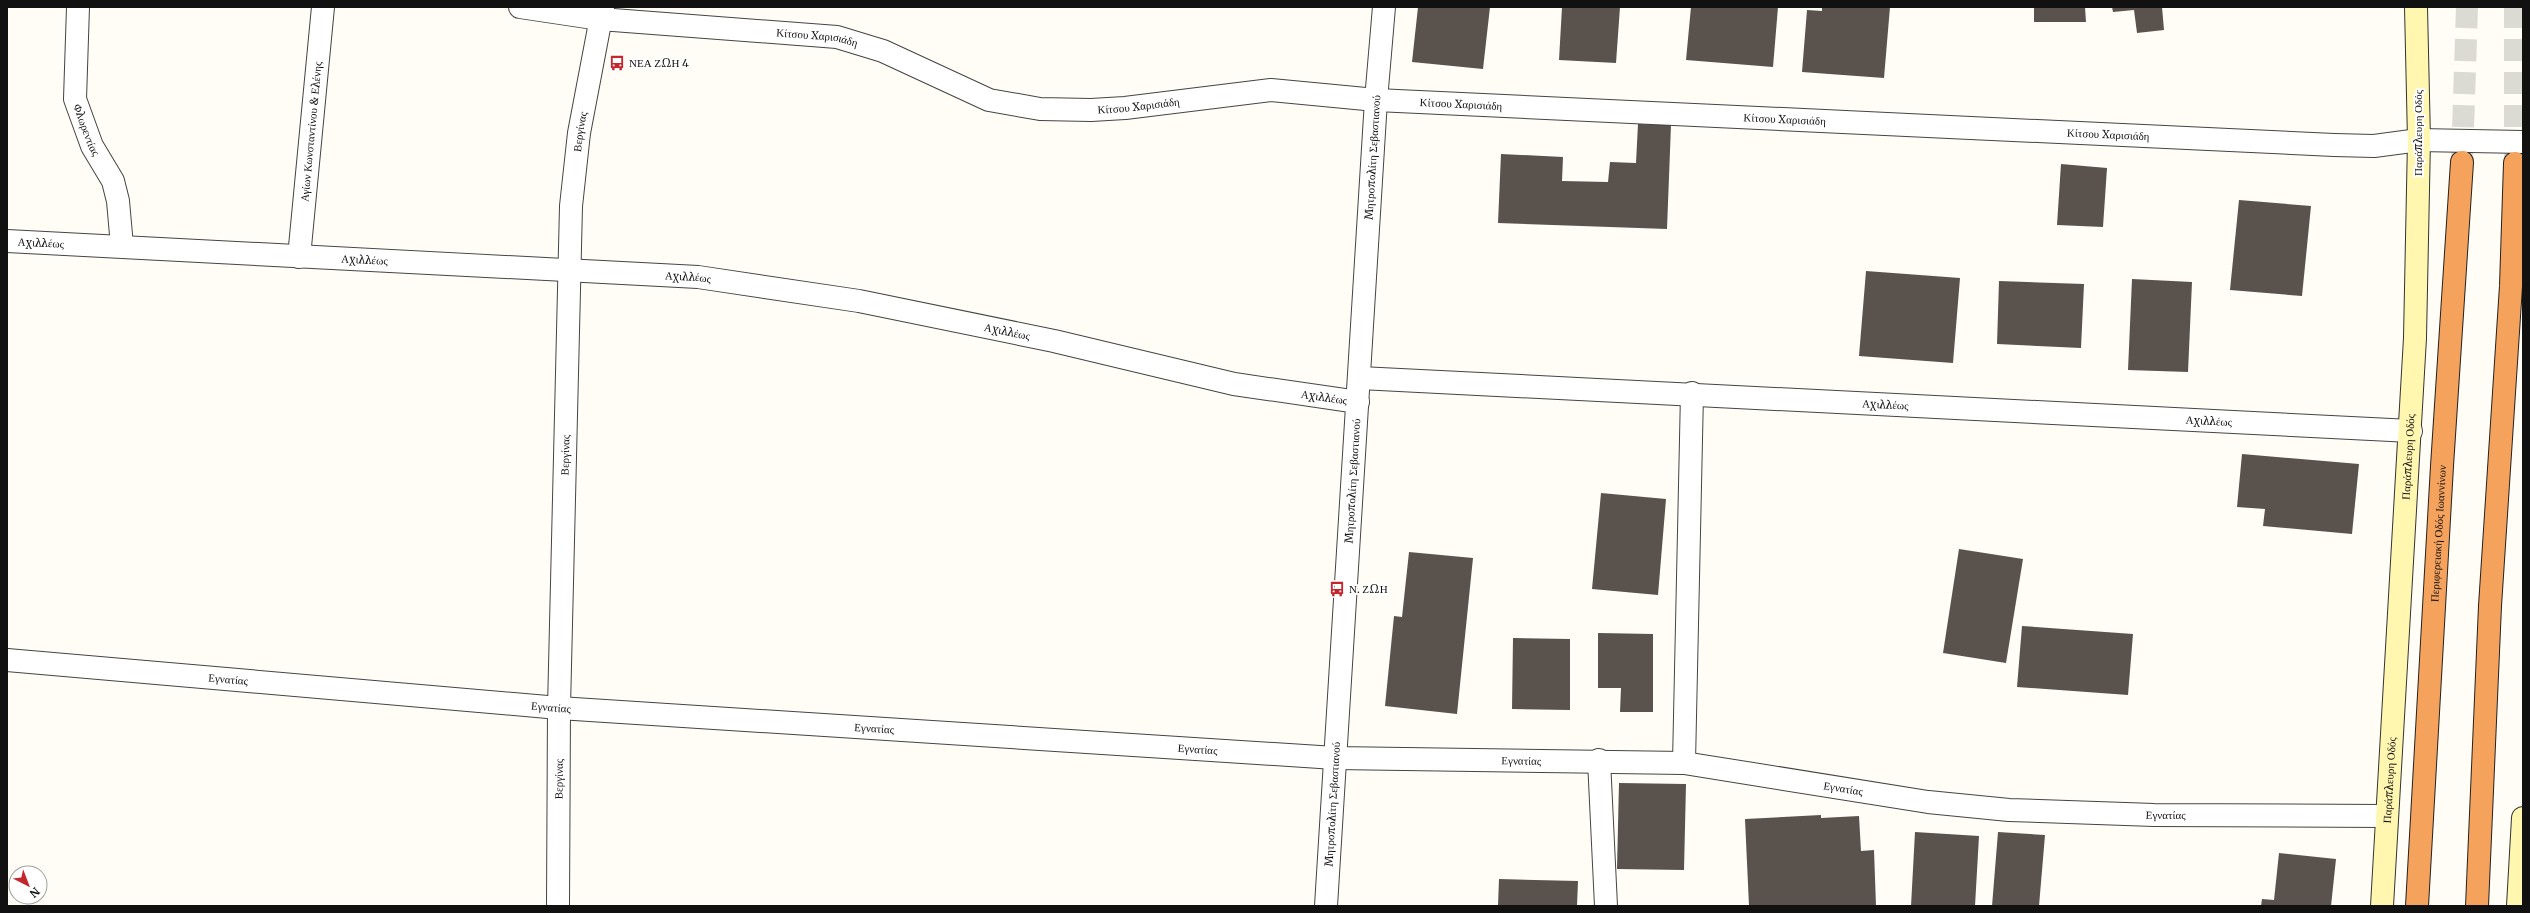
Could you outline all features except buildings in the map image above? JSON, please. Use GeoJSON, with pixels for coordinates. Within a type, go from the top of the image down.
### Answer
{"type":"FeatureCollection","features":[{"type":"Feature","properties":{"kind":"highway","name":"Περιφερειακή Οδός Ιωαννίνων"},"geometry":{"type":"LineString","coordinates":[[2417,906],[2442,466],[2462,162]]}},
{"type":"Feature","properties":{"kind":"highway"},"geometry":{"type":"LineString","coordinates":[[2477,906],[2490,606],[2511,286],[2515,163]]}},
{"type":"Feature","properties":{"kind":"street","name":"Φλωρεντίας"},"geometry":{"type":"LineString","coordinates":[[78,7],[75,99],[92,146],[113,181],[118,201],[122,246]]}},
{"type":"Feature","properties":{"kind":"street","name":"Αγίων Κωνσταντίνου & Ελένης"},"geometry":{"type":"LineString","coordinates":[[299,257],[323,7]]}},
{"type":"Feature","properties":{"kind":"street","name":"Κίτσου Χαρισιάδη"},"geometry":{"type":"LineString","coordinates":[[520,7],[602,13],[837,37],[884,51],[989,100],[1040,109],[1091,110],[1125,108],[1271,90],[1376,100],[2334,145],[2374,146],[2419,140],[2523,142]]}},
{"type":"Feature","properties":{"kind":"street","name":"Μητροπολίτη Σεβαστιανού"},"geometry":{"type":"LineString","coordinates":[[1326,906],[1360,378],[1376,100],[1384,7]]}},
{"type":"Feature","properties":{"kind":"street","name":"Παράπλευρη Οδός"},"geometry":{"type":"LineString","coordinates":[[2382,906],[2401,562],[2411,431],[2419,140],[2416,7]]}},
{"type":"Feature","properties":{"kind":"street","name":"Βεργίνας"},"geometry":{"type":"LineString","coordinates":[[558,906],[559,708],[569,271],[574,168],[602,13]]}},
{"type":"Feature","properties":{"kind":"street","name":"Αχιλλέως"},"geometry":{"type":"LineString","coordinates":[[7,241],[698,277],[837,297],[1054,341],[1234,384],[1358,402]]}},
{"type":"Feature","properties":{"kind":"street","name":"Αχιλλέως"},"geometry":{"type":"LineString","coordinates":[[1360,378],[2411,431]]}},
{"type":"Feature","properties":{"kind":"street"},"geometry":{"type":"LineString","coordinates":[[1684,763],[1692,394]]}},
{"type":"Feature","properties":{"kind":"street","name":"Εγνατίας"},"geometry":{"type":"LineString","coordinates":[[7,660],[559,708],[1335,758],[1599,760],[1684,763],[1913,800],[2002,810],[2154,815],[2387,816]]}},
{"type":"Feature","properties":{"kind":"street"},"geometry":{"type":"LineString","coordinates":[[1599,760],[1606,906]]}},
{"type":"Feature","properties":{"kind":"street"},"geometry":{"type":"LineString","coordinates":[[2520,894],[2523,818]]}},
{"type":"Feature","properties":{"kind":"tunnel"},"geometry":{"type":"LineString","coordinates":[[2462,160],[2467,7]]}},
{"type":"Feature","properties":{"kind":"tunnel"},"geometry":{"type":"LineString","coordinates":[[2515,7],[2515,160]]}},
{"type":"Feature","properties":{"kind":"place","name":"ΝΕΑ ΖΩΗ 4"},"geometry":{"type":"Point","coordinates":[617,63]}},
{"type":"Feature","properties":{"kind":"place","name":"Ν. ΖΩΗ"},"geometry":{"type":"Point","coordinates":[1337,589]}}]}
